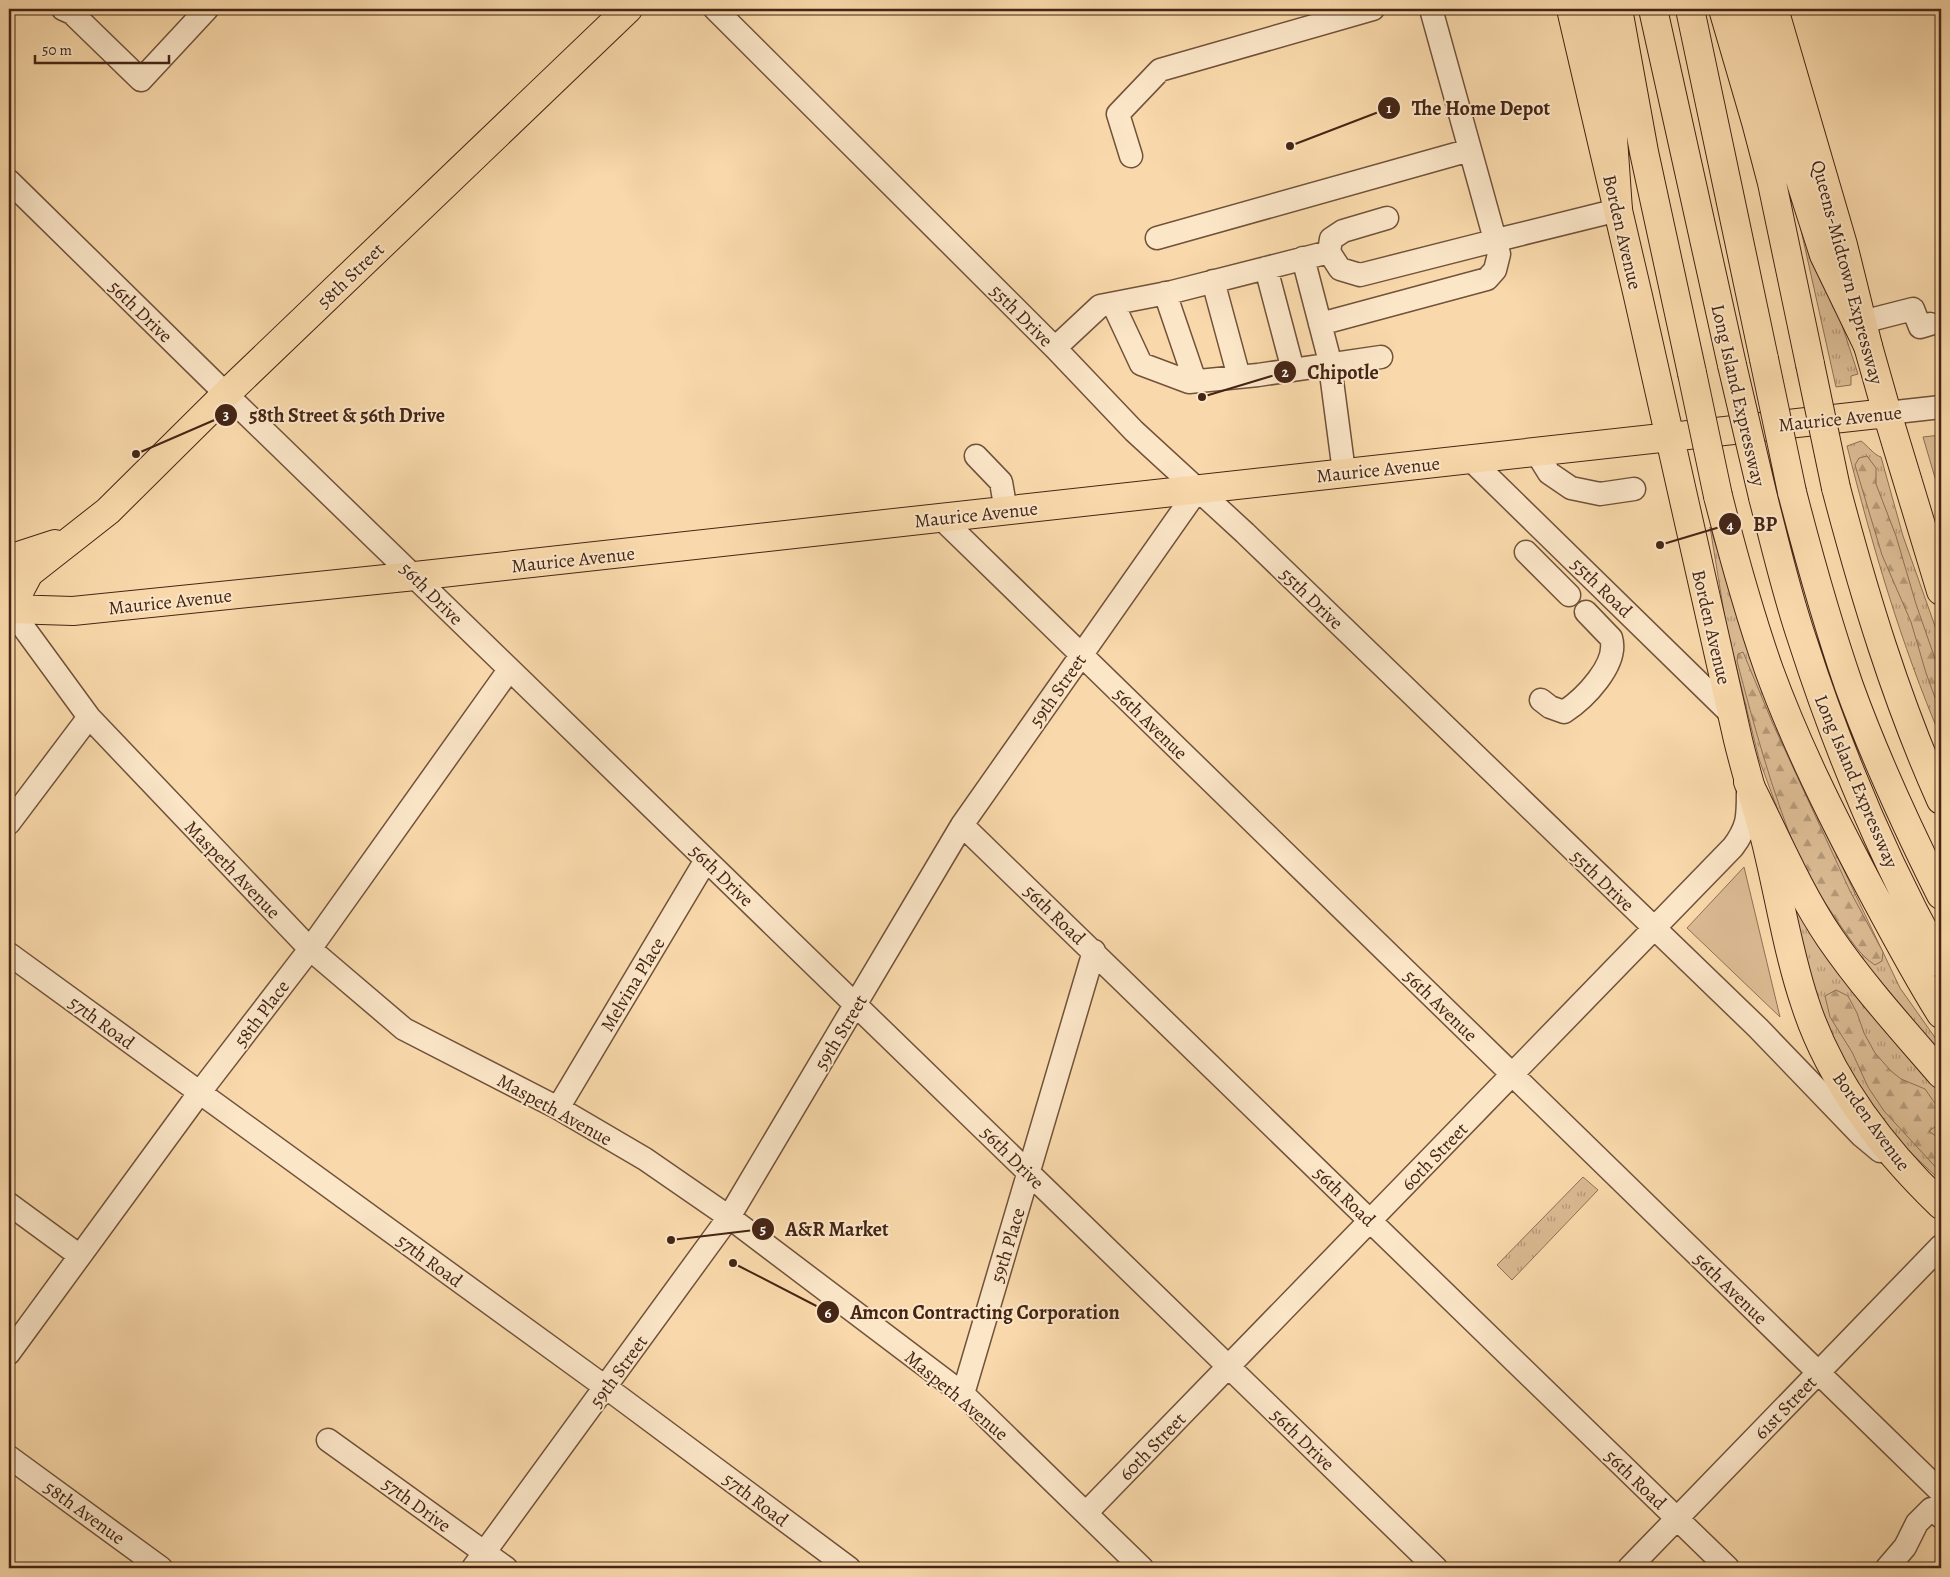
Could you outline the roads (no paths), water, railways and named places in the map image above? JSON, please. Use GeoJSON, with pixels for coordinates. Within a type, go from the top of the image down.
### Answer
{"type":"FeatureCollection","features":[{"type":"Feature","properties":{"kind":"main road","name":"58th Street"},"geometry":{"type":"LineString","coordinates":[[9,609],[29,573],[108,511],[226,394],[628,9]]}},
{"type":"Feature","properties":{"kind":"main road","name":"Borden Avenue"},"geometry":{"type":"LineString","coordinates":[[1571,9],[1732,716],[1748,782],[1765,838],[1796,976],[1827,1057],[1857,1107],[1916,1180],[1941,1205]]}},
{"type":"Feature","properties":{"kind":"main road"},"geometry":{"type":"LineString","coordinates":[[1594,9],[1610,95],[1618,210]]}},
{"type":"Feature","properties":{"kind":"main road"},"geometry":{"type":"LineString","coordinates":[[1618,9],[1644,152],[1718,496],[1757,634],[1807,761],[1853,856],[1903,950],[1941,1014]]}},
{"type":"Feature","properties":{"kind":"main road","name":"Long Island Expressway"},"geometry":{"type":"LineString","coordinates":[[1653,9],[1762,497],[1798,629],[1832,726],[1884,850],[1941,963]]}},
{"type":"Feature","properties":{"kind":"main road","name":"Long Island Expressway"},"geometry":{"type":"LineString","coordinates":[[1690,9],[1792,492],[1810,562],[1850,688],[1899,808],[1941,895]]}},
{"type":"Feature","properties":{"kind":"main road"},"geometry":{"type":"LineString","coordinates":[[1723,9],[1772,183],[1836,488],[1866,597],[1883,650],[1941,800]]}},
{"type":"Feature","properties":{"kind":"main road"},"geometry":{"type":"LineString","coordinates":[[1747,9],[1824,255],[1865,334]]}},
{"type":"Feature","properties":{"kind":"main road","name":"Queens-Midtown Expressway"},"geometry":{"type":"LineString","coordinates":[[1774,9],[1843,245],[1887,413],[1941,592]]}},
{"type":"Feature","properties":{"kind":"main road","name":"Maurice Avenue"},"geometry":{"type":"LineString","coordinates":[[9,609],[73,611],[415,576],[1887,413]]}},
{"type":"Feature","properties":{"kind":"main road","name":"58th Street"},"geometry":{"type":"LineString","coordinates":[[9,559],[71,540]]}},
{"type":"Feature","properties":{"kind":"main road"},"geometry":{"type":"LineString","coordinates":[[1748,782],[1814,912],[1830,937],[1866,987],[1941,1074]]}},
{"type":"Feature","properties":{"kind":"street"},"geometry":{"type":"LineString","coordinates":[[68,10],[141,80],[207,9]]}},
{"type":"Feature","properties":{"kind":"street","name":"55th Drive"},"geometry":{"type":"LineString","coordinates":[[715,9],[1055,348],[1134,431],[1245,533],[1758,1028],[1862,1136],[1916,1180]]}},
{"type":"Feature","properties":{"kind":"street"},"geometry":{"type":"LineString","coordinates":[[1131,156],[1118,114],[1160,70],[1373,9]]}},
{"type":"Feature","properties":{"kind":"street"},"geometry":{"type":"LineString","coordinates":[[1320,324],[1487,279],[1495,270],[1499,254],[1431,9]]}},
{"type":"Feature","properties":{"kind":"street"},"geometry":{"type":"LineString","coordinates":[[1157,238],[1470,150]]}},
{"type":"Feature","properties":{"kind":"street","name":"56th Drive"},"geometry":{"type":"LineString","coordinates":[[9,181],[1436,1568]]}},
{"type":"Feature","properties":{"kind":"street"},"geometry":{"type":"LineString","coordinates":[[1387,218],[1342,231],[1331,239],[1329,252],[1340,269],[1360,275],[1618,210]]}},
{"type":"Feature","properties":{"kind":"street"},"geometry":{"type":"LineString","coordinates":[[1055,348],[1100,306],[1165,293],[1329,252]]}},
{"type":"Feature","properties":{"kind":"street"},"geometry":{"type":"LineString","coordinates":[[1303,258],[1330,365],[1344,472]]}},
{"type":"Feature","properties":{"kind":"street"},"geometry":{"type":"LineString","coordinates":[[1266,268],[1293,370]]}},
{"type":"Feature","properties":{"kind":"street"},"geometry":{"type":"LineString","coordinates":[[1213,281],[1239,377]]}},
{"type":"Feature","properties":{"kind":"street"},"geometry":{"type":"LineString","coordinates":[[1165,293],[1195,381]]}},
{"type":"Feature","properties":{"kind":"street"},"geometry":{"type":"LineString","coordinates":[[1113,304],[1141,364],[1189,382],[1293,370],[1381,357]]}},
{"type":"Feature","properties":{"kind":"street"},"geometry":{"type":"LineString","coordinates":[[1865,334],[1913,309],[1920,327],[1930,324]]}},
{"type":"Feature","properties":{"kind":"street","name":"Maurice Avenue"},"geometry":{"type":"LineString","coordinates":[[1887,413],[1941,407]]}},
{"type":"Feature","properties":{"kind":"street"},"geometry":{"type":"LineString","coordinates":[[1536,452],[1550,473],[1571,488],[1600,494],[1634,489]]}},
{"type":"Feature","properties":{"kind":"street"},"geometry":{"type":"LineString","coordinates":[[976,456],[1001,482],[1006,510]]}},
{"type":"Feature","properties":{"kind":"street","name":"55th Road"},"geometry":{"type":"LineString","coordinates":[[1470,459],[1732,716]]}},
{"type":"Feature","properties":{"kind":"street","name":"59th Street"},"geometry":{"type":"LineString","coordinates":[[478,1560],[606,1388],[729,1217],[962,824],[1198,489]]}},
{"type":"Feature","properties":{"kind":"street","name":"56th Avenue"},"geometry":{"type":"LineString","coordinates":[[941,518],[1941,1492]]}},
{"type":"Feature","properties":{"kind":"street"},"geometry":{"type":"LineString","coordinates":[[1526,552],[1569,595]]}},
{"type":"Feature","properties":{"kind":"street","name":"Maspeth Avenue"},"geometry":{"type":"LineString","coordinates":[[9,609],[89,717],[310,949],[404,1029],[558,1108],[645,1160],[729,1217],[963,1394],[1142,1568]]}},
{"type":"Feature","properties":{"kind":"street"},"geometry":{"type":"LineString","coordinates":[[1541,700],[1564,712],[1597,682],[1606,666],[1612,643],[1609,634],[1586,612]]}},
{"type":"Feature","properties":{"kind":"street"},"geometry":{"type":"LineString","coordinates":[[1609,634],[1631,615]]}},
{"type":"Feature","properties":{"kind":"street","name":"58th Place"},"geometry":{"type":"LineString","coordinates":[[9,1353],[200,1092],[310,949],[510,670]]}},
{"type":"Feature","properties":{"kind":"street"},"geometry":{"type":"LineString","coordinates":[[9,823],[89,717]]}},
{"type":"Feature","properties":{"kind":"street","name":"60th Street"},"geometry":{"type":"LineString","coordinates":[[1086,1513],[1371,1221],[1739,839],[1748,819],[1748,782]]}},
{"type":"Feature","properties":{"kind":"street","name":"56th Road"},"geometry":{"type":"LineString","coordinates":[[962,824],[1728,1568]]}},
{"type":"Feature","properties":{"kind":"street","name":"Melvina Place"},"geometry":{"type":"LineString","coordinates":[[558,1108],[706,860]]}},
{"type":"Feature","properties":{"kind":"street","name":"59th Place"},"geometry":{"type":"LineString","coordinates":[[963,1394],[1094,952]]}},
{"type":"Feature","properties":{"kind":"street","name":"57th Road"},"geometry":{"type":"LineString","coordinates":[[9,954],[606,1388],[848,1568]]}},
{"type":"Feature","properties":{"kind":"street"},"geometry":{"type":"LineString","coordinates":[[9,1204],[80,1256]]}},
{"type":"Feature","properties":{"kind":"street","name":"61st Street"},"geometry":{"type":"LineString","coordinates":[[1629,1568],[1941,1246]]}},
{"type":"Feature","properties":{"kind":"street","name":"57th Drive"},"geometry":{"type":"LineString","coordinates":[[328,1440],[478,1560],[506,1568]]}},
{"type":"Feature","properties":{"kind":"street","name":"58th Avenue"},"geometry":{"type":"LineString","coordinates":[[9,1457],[161,1568]]}},
{"type":"Feature","properties":{"kind":"street"},"geometry":{"type":"LineString","coordinates":[[1888,1568],[1905,1547],[1917,1523],[1931,1509],[1941,1517]]}},
{"type":"Feature","properties":{"kind":"place","name":"The Home Depot"},"geometry":{"type":"Point","coordinates":[1290,146]}},
{"type":"Feature","properties":{"kind":"place","name":"Chipotle"},"geometry":{"type":"Point","coordinates":[1202,397]}},
{"type":"Feature","properties":{"kind":"place","name":"58th Street & 56th Drive"},"geometry":{"type":"Point","coordinates":[136,454]}},
{"type":"Feature","properties":{"kind":"place","name":"BP"},"geometry":{"type":"Point","coordinates":[1660,545]}},
{"type":"Feature","properties":{"kind":"place","name":"A&R Market"},"geometry":{"type":"Point","coordinates":[671,1240]}},
{"type":"Feature","properties":{"kind":"place","name":"Amcon Contracting Corporation"},"geometry":{"type":"Point","coordinates":[733,1263]}}]}
